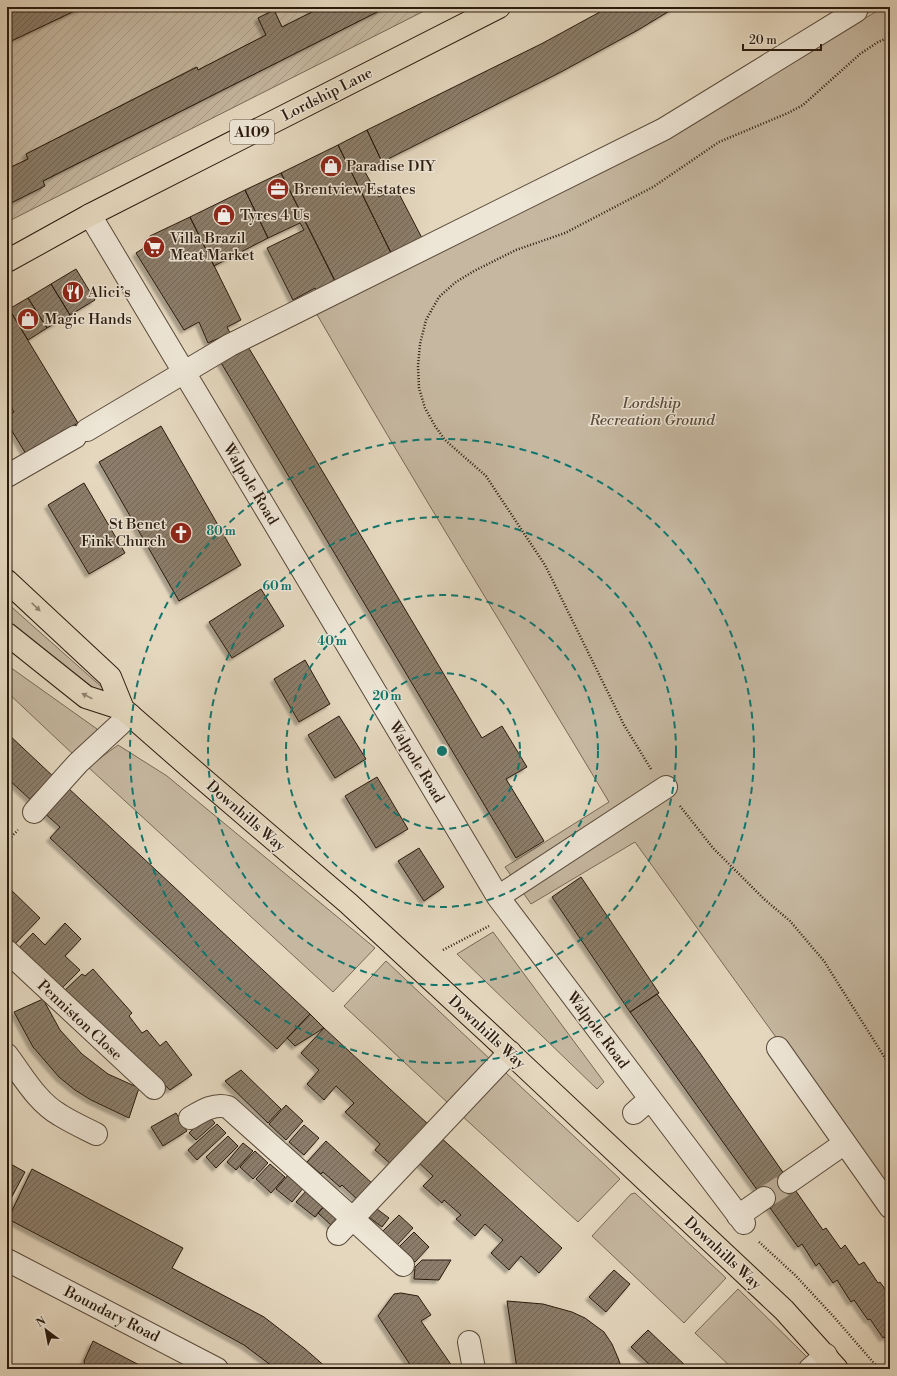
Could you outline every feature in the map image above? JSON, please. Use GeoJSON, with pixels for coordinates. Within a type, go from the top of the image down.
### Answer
{"type":"FeatureCollection","features":[{"type":"Feature","properties":{"kind":"main road","name":"Lordship Lane"},"geometry":{"type":"LineString","coordinates":[[7,261],[90,215],[499,7]]}},
{"type":"Feature","properties":{"kind":"main road","name":"Downhills Way"},"geometry":{"type":"LineString","coordinates":[[7,581],[110,677],[127,712]]}},
{"type":"Feature","properties":{"kind":"main road","name":"Downhills Way"},"geometry":{"type":"LineString","coordinates":[[7,634],[86,697],[127,712],[348,903],[510,1052],[784,1310],[824,1364]]}},
{"type":"Feature","properties":{"kind":"street"},"geometry":{"type":"LineString","coordinates":[[7,476],[230,345],[664,129],[856,11]]}},
{"type":"Feature","properties":{"kind":"street","name":"Walpole Road"},"geometry":{"type":"LineString","coordinates":[[90,215],[498,897],[642,1106],[746,1226]]}},
{"type":"Feature","properties":{"kind":"street"},"geometry":{"type":"LineString","coordinates":[[34,812],[127,712]]}},
{"type":"Feature","properties":{"kind":"street"},"geometry":{"type":"LineString","coordinates":[[498,897],[666,787]]}},
{"type":"Feature","properties":{"kind":"street","name":"Penniston Close"},"geometry":{"type":"LineString","coordinates":[[7,951],[154,1088]]}},
{"type":"Feature","properties":{"kind":"street"},"geometry":{"type":"LineString","coordinates":[[778,1048],[890,1207]]}},
{"type":"Feature","properties":{"kind":"street"},"geometry":{"type":"LineString","coordinates":[[346,1226],[510,1052]]}},
{"type":"Feature","properties":{"kind":"street"},"geometry":{"type":"LineString","coordinates":[[7,1055],[40,1098],[49,1107],[60,1115],[96,1134]]}},
{"type":"Feature","properties":{"kind":"street"},"geometry":{"type":"LineString","coordinates":[[190,1118],[214,1106],[228,1107],[346,1226],[403,1265]]}},
{"type":"Feature","properties":{"kind":"street"},"geometry":{"type":"LineString","coordinates":[[789,1182],[845,1143]]}},
{"type":"Feature","properties":{"kind":"street"},"geometry":{"type":"LineString","coordinates":[[746,1226],[764,1198]]}},
{"type":"Feature","properties":{"kind":"street","name":"Boundary Road"},"geometry":{"type":"LineString","coordinates":[[7,1260],[217,1369]]}},
{"type":"Feature","properties":{"kind":"street"},"geometry":{"type":"LineString","coordinates":[[469,1342],[474,1369]]}},
{"type":"Feature","properties":{"kind":"path"},"geometry":{"type":"LineString","coordinates":[[890,38],[878,42],[860,54],[803,105],[719,142],[653,187],[565,233],[516,250],[474,271],[456,282],[439,297],[426,320],[420,344],[418,366],[419,388],[425,408],[435,426],[445,440],[486,476],[545,565],[624,725],[652,770],[713,848],[764,899],[790,921],[824,961],[890,1066]]}},
{"type":"Feature","properties":{"kind":"path"},"geometry":{"type":"LineString","coordinates":[[443,950],[510,915]]}},
{"type":"Feature","properties":{"kind":"path"},"geometry":{"type":"LineString","coordinates":[[746,1226],[796,1275],[834,1316],[879,1369]]}},
{"type":"Feature","properties":{"kind":"green space"},"geometry":{"type":"Polygon","coordinates":[[[83,7],[322,7],[282,27],[274,10],[258,18],[266,35],[198,70],[196,67],[26,154],[28,159],[7,169],[7,43],[83,7]]]}},
{"type":"Feature","properties":{"kind":"green space"},"geometry":{"type":"Polygon","coordinates":[[[387,7],[432,7],[7,222],[7,205],[43,181],[387,7]]]}},
{"type":"Feature","properties":{"kind":"green space","name":"Lordship Recreation Ground"},"geometry":{"type":"Polygon","coordinates":[[[884,7],[890,7],[890,1195],[635,842],[531,904],[505,867],[609,802],[424,496],[315,311],[663,137],[884,7]]]}},
{"type":"Feature","properties":{"kind":"green space"},"geometry":{"type":"Polygon","coordinates":[[[7,603],[104,689],[100,692],[66,669],[7,624],[7,603]]]}},
{"type":"Feature","properties":{"kind":"green space"},"geometry":{"type":"Polygon","coordinates":[[[7,665],[97,729],[95,739],[76,757],[7,692],[7,665]]]}},
{"type":"Feature","properties":{"kind":"green space"},"geometry":{"type":"Polygon","coordinates":[[[118,745],[167,776],[375,948],[333,992],[88,767],[118,745]]]}},
{"type":"Feature","properties":{"kind":"green space"},"geometry":{"type":"Polygon","coordinates":[[[493,932],[604,1082],[597,1089],[457,954],[493,932]]]}},
{"type":"Feature","properties":{"kind":"green space"},"geometry":{"type":"Polygon","coordinates":[[[386,961],[492,1061],[449,1104],[344,1006],[386,961]]]}},
{"type":"Feature","properties":{"kind":"green space"},"geometry":{"type":"Polygon","coordinates":[[[506,1073],[620,1179],[578,1222],[461,1115],[506,1073]]]}},
{"type":"Feature","properties":{"kind":"green space"},"geometry":{"type":"Polygon","coordinates":[[[635,1193],[726,1278],[684,1323],[592,1236],[631,1194],[635,1193]]]}},
{"type":"Feature","properties":{"kind":"green space"},"geometry":{"type":"Polygon","coordinates":[[[738,1289],[808,1358],[796,1369],[733,1369],[695,1333],[738,1289]]]}},
{"type":"Feature","properties":{"kind":"building"},"geometry":{"type":"Polygon","coordinates":[[[7,7],[83,7],[7,43],[7,7]]]}},
{"type":"Feature","properties":{"kind":"building"},"geometry":{"type":"Polygon","coordinates":[[[322,7],[387,7],[43,181],[45,186],[7,205],[7,169],[28,159],[26,154],[197,67],[198,70],[266,35],[258,18],[274,10],[282,27],[322,7]]]}},
{"type":"Feature","properties":{"kind":"building"},"geometry":{"type":"Polygon","coordinates":[[[609,7],[676,7],[638,30],[559,73],[382,162],[367,130],[543,43],[609,7]]]}},
{"type":"Feature","properties":{"kind":"building"},"geometry":{"type":"Polygon","coordinates":[[[867,7],[876,7],[869,11],[867,7]]]}},
{"type":"Feature","properties":{"kind":"building"},"geometry":{"type":"Polygon","coordinates":[[[367,130],[382,162],[365,172],[379,197],[396,188],[423,240],[392,255],[338,145],[367,130]]]}},
{"type":"Feature","properties":{"kind":"building"},"geometry":{"type":"Polygon","coordinates":[[[338,145],[392,255],[336,283],[281,173],[338,145]]]}},
{"type":"Feature","properties":{"kind":"building"},"geometry":{"type":"Polygon","coordinates":[[[281,173],[336,283],[317,292],[315,288],[293,300],[267,248],[304,230],[300,223],[268,238],[245,190],[281,173]]]}},
{"type":"Feature","properties":{"kind":"building"},"geometry":{"type":"Polygon","coordinates":[[[245,190],[268,238],[214,266],[190,217],[245,190]]]}},
{"type":"Feature","properties":{"kind":"building"},"geometry":{"type":"Polygon","coordinates":[[[190,217],[241,320],[227,327],[230,333],[208,343],[199,322],[184,330],[136,253],[147,246],[150,236],[190,217]]]}},
{"type":"Feature","properties":{"kind":"building","name":"Alici’s"},"geometry":{"type":"Polygon","coordinates":[[[76,269],[95,300],[70,315],[51,284],[76,269]]]}},
{"type":"Feature","properties":{"kind":"building"},"geometry":{"type":"Polygon","coordinates":[[[51,284],[70,315],[47,328],[28,298],[51,284]]]}},
{"type":"Feature","properties":{"kind":"building","name":"Magic Hands"},"geometry":{"type":"Polygon","coordinates":[[[28,298],[47,328],[28,340],[9,309],[28,298]]]}},
{"type":"Feature","properties":{"kind":"building"},"geometry":{"type":"Polygon","coordinates":[[[9,309],[78,423],[26,454],[7,423],[7,416],[14,412],[7,400],[7,310],[9,309]]]}},
{"type":"Feature","properties":{"kind":"building"},"geometry":{"type":"Polygon","coordinates":[[[247,345],[482,738],[502,726],[527,767],[506,779],[544,841],[516,858],[220,361],[247,345]]]}},
{"type":"Feature","properties":{"kind":"building","name":"St Benet Fink Church"},"geometry":{"type":"Polygon","coordinates":[[[161,426],[241,565],[179,601],[99,462],[161,426]]]}},
{"type":"Feature","properties":{"kind":"building"},"geometry":{"type":"Polygon","coordinates":[[[84,483],[125,553],[89,574],[48,505],[84,483]]]}},
{"type":"Feature","properties":{"kind":"building"},"geometry":{"type":"Polygon","coordinates":[[[261,589],[284,626],[232,658],[209,622],[261,589]]]}},
{"type":"Feature","properties":{"kind":"building"},"geometry":{"type":"Polygon","coordinates":[[[305,660],[330,704],[299,722],[274,679],[305,660]]]}},
{"type":"Feature","properties":{"kind":"building"},"geometry":{"type":"Polygon","coordinates":[[[339,716],[366,759],[335,778],[308,735],[339,716]]]}},
{"type":"Feature","properties":{"kind":"building"},"geometry":{"type":"Polygon","coordinates":[[[7,733],[56,779],[34,803],[7,778],[7,733]]]}},
{"type":"Feature","properties":{"kind":"building"},"geometry":{"type":"Polygon","coordinates":[[[377,777],[408,829],[376,848],[345,796],[377,777]]]}},
{"type":"Feature","properties":{"kind":"building"},"geometry":{"type":"Polygon","coordinates":[[[66,786],[310,1014],[277,1049],[50,838],[60,827],[42,811],[66,786]]]}},
{"type":"Feature","properties":{"kind":"building"},"geometry":{"type":"Polygon","coordinates":[[[419,848],[444,887],[424,901],[398,861],[419,848]]]}},
{"type":"Feature","properties":{"kind":"building"},"geometry":{"type":"Polygon","coordinates":[[[581,877],[659,993],[630,1012],[552,897],[581,877]]]}},
{"type":"Feature","properties":{"kind":"building"},"geometry":{"type":"Polygon","coordinates":[[[7,886],[40,918],[13,946],[7,940],[7,886]]]}},
{"type":"Feature","properties":{"kind":"building"},"geometry":{"type":"Polygon","coordinates":[[[65,923],[81,939],[65,956],[80,970],[61,989],[18,949],[33,933],[45,945],[65,923]]]}},
{"type":"Feature","properties":{"kind":"building"},"geometry":{"type":"Polygon","coordinates":[[[93,969],[132,1013],[129,1016],[142,1033],[147,1030],[160,1046],[166,1041],[192,1075],[170,1090],[63,992],[82,974],[85,976],[93,969]]]}},
{"type":"Feature","properties":{"kind":"building"},"geometry":{"type":"Polygon","coordinates":[[[657,994],[700,1053],[823,1230],[826,1228],[841,1249],[845,1245],[859,1265],[864,1262],[878,1283],[880,1282],[890,1296],[890,1341],[887,1336],[883,1338],[854,1300],[851,1302],[837,1280],[833,1283],[819,1263],[816,1266],[802,1244],[798,1247],[630,1012],[657,994]]]}},
{"type":"Feature","properties":{"kind":"building"},"geometry":{"type":"Polygon","coordinates":[[[43,999],[60,1030],[82,1054],[108,1074],[139,1088],[129,1118],[91,1100],[75,1090],[59,1077],[33,1047],[14,1012],[43,999]]]}},
{"type":"Feature","properties":{"kind":"building"},"geometry":{"type":"Polygon","coordinates":[[[310,1014],[324,1028],[295,1046],[287,1038],[310,1014]]]}},
{"type":"Feature","properties":{"kind":"building"},"geometry":{"type":"Polygon","coordinates":[[[324,1028],[429,1125],[392,1165],[375,1150],[380,1144],[345,1112],[354,1103],[336,1086],[324,1100],[307,1084],[319,1070],[301,1053],[324,1028]]]}},
{"type":"Feature","properties":{"kind":"building"},"geometry":{"type":"Polygon","coordinates":[[[241,1070],[281,1109],[268,1123],[225,1081],[241,1070]]]}},
{"type":"Feature","properties":{"kind":"building"},"geometry":{"type":"Polygon","coordinates":[[[286,1105],[303,1121],[286,1140],[269,1124],[286,1105]]]}},
{"type":"Feature","properties":{"kind":"building"},"geometry":{"type":"Polygon","coordinates":[[[176,1113],[187,1131],[163,1146],[151,1127],[176,1113]]]}},
{"type":"Feature","properties":{"kind":"building"},"geometry":{"type":"Polygon","coordinates":[[[208,1115],[215,1123],[196,1140],[189,1133],[208,1115]]]}},
{"type":"Feature","properties":{"kind":"building"},"geometry":{"type":"Polygon","coordinates":[[[217,1124],[226,1133],[197,1160],[188,1150],[217,1124]]]}},
{"type":"Feature","properties":{"kind":"building"},"geometry":{"type":"Polygon","coordinates":[[[304,1125],[319,1138],[304,1155],[289,1142],[304,1125]]]}},
{"type":"Feature","properties":{"kind":"building"},"geometry":{"type":"Polygon","coordinates":[[[438,1135],[562,1248],[539,1273],[521,1256],[509,1270],[491,1253],[503,1240],[485,1224],[475,1236],[456,1219],[461,1215],[444,1200],[442,1203],[423,1186],[433,1176],[416,1160],[438,1135]]]}},
{"type":"Feature","properties":{"kind":"building"},"geometry":{"type":"Polygon","coordinates":[[[228,1136],[238,1146],[216,1168],[206,1157],[228,1136]]]}},
{"type":"Feature","properties":{"kind":"building"},"geometry":{"type":"Polygon","coordinates":[[[326,1141],[374,1185],[359,1201],[342,1185],[340,1187],[323,1172],[321,1174],[307,1162],[326,1141]]]}},
{"type":"Feature","properties":{"kind":"building"},"geometry":{"type":"Polygon","coordinates":[[[243,1143],[253,1151],[236,1170],[227,1162],[243,1143]]]}},
{"type":"Feature","properties":{"kind":"building"},"geometry":{"type":"Polygon","coordinates":[[[255,1151],[268,1163],[253,1179],[240,1167],[255,1151]]]}},
{"type":"Feature","properties":{"kind":"building"},"geometry":{"type":"Polygon","coordinates":[[[7,1162],[25,1172],[7,1206],[7,1162]]]}},
{"type":"Feature","properties":{"kind":"building"},"geometry":{"type":"Polygon","coordinates":[[[270,1164],[285,1177],[271,1193],[256,1179],[270,1164]]]}},
{"type":"Feature","properties":{"kind":"building"},"geometry":{"type":"Polygon","coordinates":[[[32,1169],[183,1248],[172,1268],[264,1317],[328,1369],[276,1369],[244,1345],[8,1219],[32,1169]]]}},
{"type":"Feature","properties":{"kind":"building"},"geometry":{"type":"Polygon","coordinates":[[[289,1174],[304,1187],[292,1202],[276,1189],[289,1174]]]}},
{"type":"Feature","properties":{"kind":"building"},"geometry":{"type":"Polygon","coordinates":[[[308,1189],[326,1204],[315,1217],[296,1202],[308,1189]]]}},
{"type":"Feature","properties":{"kind":"building"},"geometry":{"type":"Polygon","coordinates":[[[325,1205],[339,1218],[332,1226],[318,1213],[325,1205]]]}},
{"type":"Feature","properties":{"kind":"building"},"geometry":{"type":"Polygon","coordinates":[[[373,1206],[389,1218],[382,1227],[366,1215],[373,1206]]]}},
{"type":"Feature","properties":{"kind":"building"},"geometry":{"type":"Polygon","coordinates":[[[399,1215],[413,1228],[397,1245],[383,1231],[399,1215]]]}},
{"type":"Feature","properties":{"kind":"building"},"geometry":{"type":"Polygon","coordinates":[[[414,1232],[429,1247],[415,1262],[399,1247],[414,1232]]]}},
{"type":"Feature","properties":{"kind":"building"},"geometry":{"type":"Polygon","coordinates":[[[422,1260],[451,1260],[439,1280],[414,1279],[415,1267],[422,1260]]]}},
{"type":"Feature","properties":{"kind":"building"},"geometry":{"type":"Polygon","coordinates":[[[614,1270],[630,1284],[606,1312],[589,1297],[614,1270]]]}},
{"type":"Feature","properties":{"kind":"building"},"geometry":{"type":"Polygon","coordinates":[[[401,1293],[418,1296],[431,1315],[421,1321],[454,1369],[413,1369],[378,1316],[394,1294],[401,1293]]]}},
{"type":"Feature","properties":{"kind":"building"},"geometry":{"type":"Polygon","coordinates":[[[507,1301],[543,1304],[572,1312],[585,1318],[604,1332],[612,1344],[622,1369],[517,1369],[507,1301]]]}},
{"type":"Feature","properties":{"kind":"building"},"geometry":{"type":"Polygon","coordinates":[[[648,1330],[689,1369],[654,1369],[631,1347],[648,1330]]]}},
{"type":"Feature","properties":{"kind":"building"},"geometry":{"type":"Polygon","coordinates":[[[7,1337],[12,1369],[7,1369],[7,1337]]]}},
{"type":"Feature","properties":{"kind":"building"},"geometry":{"type":"Polygon","coordinates":[[[93,1341],[147,1369],[86,1369],[84,1361],[93,1341]]]}},
{"type":"Feature","properties":{"kind":"tunnel"},"geometry":{"type":"LineString","coordinates":[[764,1198],[789,1182]]}},
{"type":"Feature","properties":{"kind":"place","name":"Paradise DIY"},"geometry":{"type":"Point","coordinates":[331,166]}},
{"type":"Feature","properties":{"kind":"place","name":"Brentview Estates"},"geometry":{"type":"Point","coordinates":[278,189]}},
{"type":"Feature","properties":{"kind":"place","name":"Tyres 4 Us"},"geometry":{"type":"Point","coordinates":[224,215]}},
{"type":"Feature","properties":{"kind":"place","name":"Villa Brazil Meat Market"},"geometry":{"type":"Point","coordinates":[154,247]}},
{"type":"Feature","properties":{"kind":"place","name":"Alici’s"},"geometry":{"type":"Point","coordinates":[73,292]}},
{"type":"Feature","properties":{"kind":"place","name":"Magic Hands"},"geometry":{"type":"Point","coordinates":[28,319]}},
{"type":"Feature","properties":{"kind":"place","name":"St Benet Fink Church"},"geometry":{"type":"Point","coordinates":[181,533]}}]}
